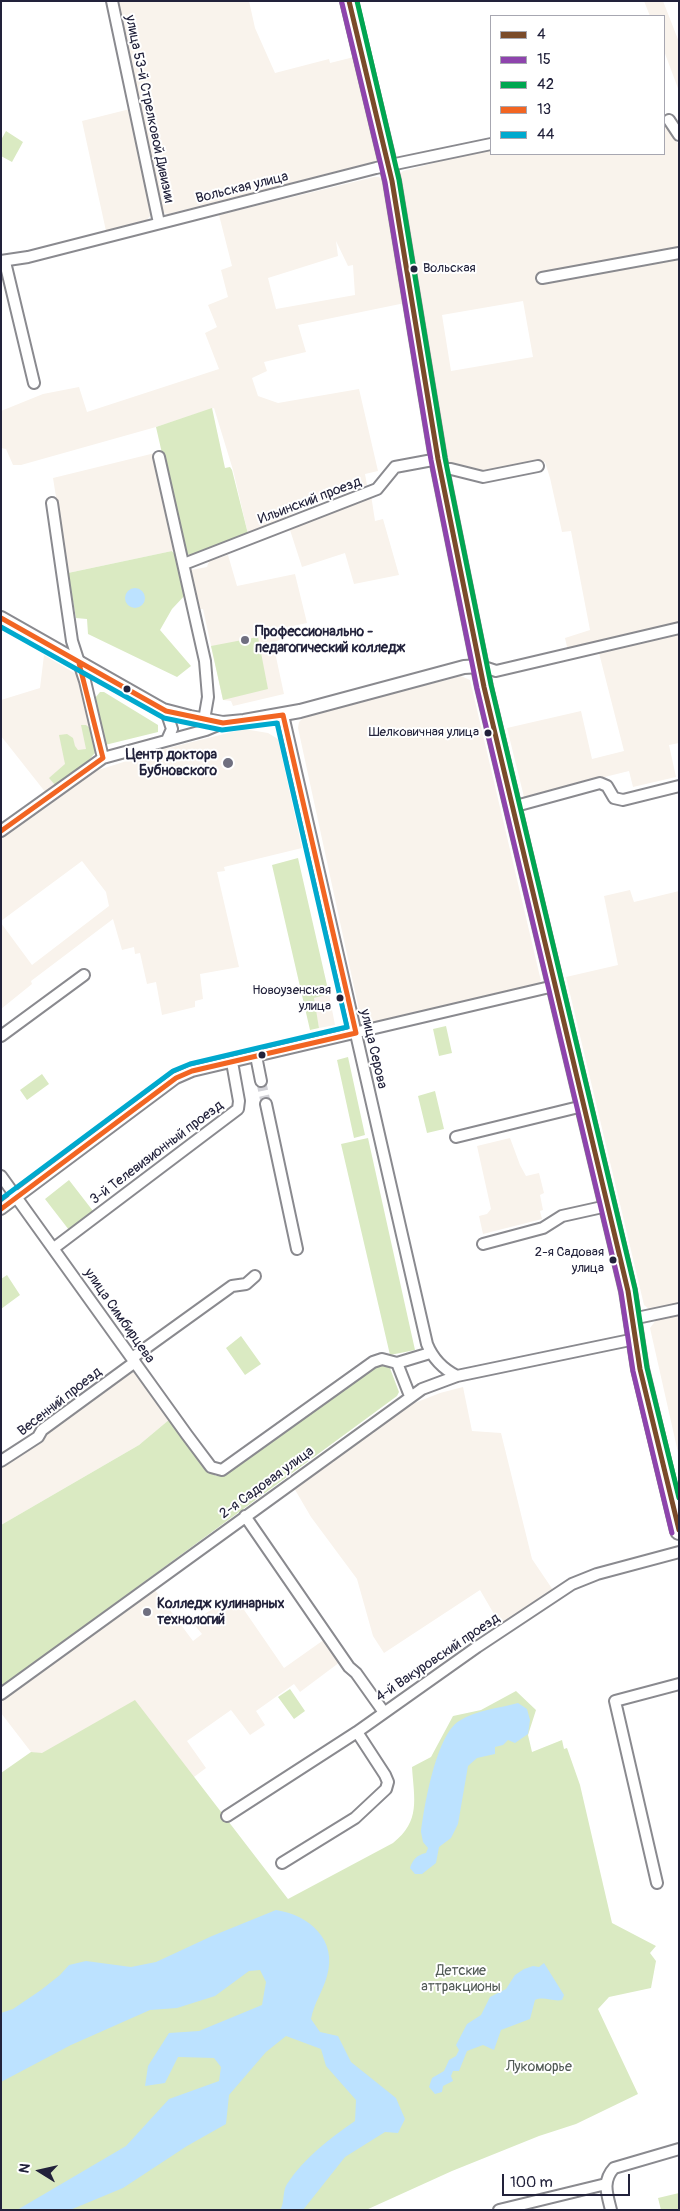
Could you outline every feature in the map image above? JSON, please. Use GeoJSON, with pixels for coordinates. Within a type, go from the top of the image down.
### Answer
{"type":"FeatureCollection","features":[{"type":"Feature","properties":{"kind":"main road"},"geometry":{"type":"LineString","coordinates":[[349,1],[389,165],[439,464],[481,666],[512,807],[607,1206],[632,1319],[640,1369],[679,1531]]}},
{"type":"Feature","properties":{"kind":"street","name":"улица 53-й Стрелковой Дивизии"},"geometry":{"type":"LineString","coordinates":[[112,1],[160,223]]}},
{"type":"Feature","properties":{"kind":"street"},"geometry":{"type":"LineString","coordinates":[[670,118],[679,134]]}},
{"type":"Feature","properties":{"kind":"street","name":"Вольская улица"},"geometry":{"type":"LineString","coordinates":[[3,261],[389,165],[490,144]]}},
{"type":"Feature","properties":{"kind":"street"},"geometry":{"type":"LineString","coordinates":[[542,278],[679,253]]}},
{"type":"Feature","properties":{"kind":"street"},"geometry":{"type":"LineString","coordinates":[[3,261],[34,382]]}},
{"type":"Feature","properties":{"kind":"street"},"geometry":{"type":"LineString","coordinates":[[159,457],[205,661],[208,697],[204,720]]}},
{"type":"Feature","properties":{"kind":"street","name":"Ильинский проезд"},"geometry":{"type":"LineString","coordinates":[[184,564],[377,489],[395,467],[439,464],[483,477],[538,466]]}},
{"type":"Feature","properties":{"kind":"street"},"geometry":{"type":"LineString","coordinates":[[52,503],[72,641],[103,758]]}},
{"type":"Feature","properties":{"kind":"street"},"geometry":{"type":"LineString","coordinates":[[1,618],[166,711],[223,723]]}},
{"type":"Feature","properties":{"kind":"street"},"geometry":{"type":"LineString","coordinates":[[1,831],[103,758],[223,723],[283,715],[464,667],[481,666],[496,671],[679,628]]}},
{"type":"Feature","properties":{"kind":"street"},"geometry":{"type":"LineString","coordinates":[[166,711],[172,729],[167,740]]}},
{"type":"Feature","properties":{"kind":"street","name":"улица Серова"},"geometry":{"type":"LineString","coordinates":[[283,715],[430,1354]]}},
{"type":"Feature","properties":{"kind":"street"},"geometry":{"type":"LineString","coordinates":[[512,807],[600,784],[608,786],[614,798],[623,800],[679,786]]}},
{"type":"Feature","properties":{"kind":"street"},"geometry":{"type":"LineString","coordinates":[[1,1036],[84,975]]}},
{"type":"Feature","properties":{"kind":"street"},"geometry":{"type":"LineString","coordinates":[[1,1209],[176,1078],[192,1071],[554,986]]}},
{"type":"Feature","properties":{"kind":"street"},"geometry":{"type":"LineString","coordinates":[[256,1056],[261,1081]]}},
{"type":"Feature","properties":{"kind":"street","name":"3-й Телевизионный проезд"},"geometry":{"type":"LineString","coordinates":[[54,1248],[238,1109],[239,1101],[232,1062]]}},
{"type":"Feature","properties":{"kind":"street"},"geometry":{"type":"LineString","coordinates":[[266,1104],[296,1249]]}},
{"type":"Feature","properties":{"kind":"street"},"geometry":{"type":"LineString","coordinates":[[456,1137],[583,1106]]}},
{"type":"Feature","properties":{"kind":"street","name":"улица Симбирцева"},"geometry":{"type":"LineString","coordinates":[[1,1176],[199,1451],[211,1467],[216,1470],[222,1470],[372,1362],[382,1359],[397,1363]]}},
{"type":"Feature","properties":{"kind":"street"},"geometry":{"type":"LineString","coordinates":[[483,1244],[543,1228],[562,1216],[607,1206]]}},
{"type":"Feature","properties":{"kind":"street","name":"Весенний проезд"},"geometry":{"type":"LineString","coordinates":[[1,1461],[38,1438],[42,1430],[232,1286],[246,1284],[255,1276]]}},
{"type":"Feature","properties":{"kind":"street"},"geometry":{"type":"LineString","coordinates":[[632,1319],[679,1309]]}},
{"type":"Feature","properties":{"kind":"street","name":"2-я Садовая улица"},"geometry":{"type":"LineString","coordinates":[[1,1694],[422,1389],[457,1376],[635,1339]]}},
{"type":"Feature","properties":{"kind":"street"},"geometry":{"type":"LineString","coordinates":[[410,1396],[397,1363],[430,1354],[448,1371],[457,1376]]}},
{"type":"Feature","properties":{"kind":"street"},"geometry":{"type":"LineString","coordinates":[[245,1516],[349,1667],[356,1673],[383,1711]]}},
{"type":"Feature","properties":{"kind":"street","name":"4-й Вакуровский проезд"},"geometry":{"type":"LineString","coordinates":[[227,1816],[357,1732],[383,1711],[572,1584],[597,1574],[679,1552]]}},
{"type":"Feature","properties":{"kind":"street"},"geometry":{"type":"LineString","coordinates":[[657,1883],[614,1701],[679,1684]]}},
{"type":"Feature","properties":{"kind":"street"},"geometry":{"type":"LineString","coordinates":[[282,1863],[355,1818],[386,1788],[388,1782],[357,1732]]}},
{"type":"Feature","properties":{"kind":"street"},"geometry":{"type":"LineString","coordinates":[[499,2210],[607,2179],[622,2164],[679,2149]]}},
{"type":"Feature","properties":{"kind":"street"},"geometry":{"type":"LineString","coordinates":[[607,2179],[611,2210]]}},
{"type":"Feature","properties":{"kind":"shaded area"},"geometry":{"type":"Polygon","coordinates":[[[118,1],[249,1],[255,28],[275,73],[329,59],[330,63],[354,57],[379,156],[377,161],[168,214],[163,213],[160,209],[118,1]]]}},
{"type":"Feature","properties":{"kind":"shaded area"},"geometry":{"type":"Polygon","coordinates":[[[644,1],[663,1],[679,42],[679,91],[665,54],[665,15],[650,15],[644,1]]]}},
{"type":"Feature","properties":{"kind":"shaded area"},"geometry":{"type":"Polygon","coordinates":[[[130,109],[153,212],[147,220],[106,231],[82,121],[130,109]]]}},
{"type":"Feature","properties":{"kind":"shaded area"},"geometry":{"type":"Polygon","coordinates":[[[665,125],[679,145],[679,249],[539,274],[540,280],[679,256],[679,623],[568,651],[565,638],[590,630],[571,531],[562,532],[545,462],[484,474],[447,464],[399,175],[403,171],[490,148],[490,155],[665,155],[665,125]],[[523,301],[442,315],[451,371],[533,357],[523,301]]]}},
{"type":"Feature","properties":{"kind":"shaded area"},"geometry":{"type":"Polygon","coordinates":[[[374,177],[379,177],[384,181],[405,303],[298,325],[306,352],[264,362],[267,371],[252,378],[258,396],[278,403],[359,389],[378,471],[365,474],[367,485],[329,497],[248,534],[233,470],[214,408],[156,427],[21,465],[13,465],[6,449],[1,448],[1,411],[43,394],[79,387],[87,412],[219,369],[205,333],[217,327],[208,305],[228,297],[221,270],[232,266],[219,215],[374,177]],[[336,241],[338,256],[268,278],[276,309],[355,295],[353,265],[348,266],[336,241]]]}},
{"type":"Feature","properties":{"kind":"shaded area"},"geometry":{"type":"Polygon","coordinates":[[[155,453],[177,550],[68,573],[53,478],[155,453]]]}},
{"type":"Feature","properties":{"kind":"shaded area"},"geometry":{"type":"Polygon","coordinates":[[[371,495],[375,521],[383,519],[399,575],[354,584],[345,553],[302,567],[290,530],[371,495]]]}},
{"type":"Feature","properties":{"kind":"shaded area","name":"Профессионально - педагогический колледж"},"geometry":{"type":"Polygon","coordinates":[[[228,555],[237,586],[295,574],[307,623],[288,627],[289,635],[273,643],[284,694],[233,706],[231,701],[223,700],[203,609],[200,609],[191,570],[207,567],[209,561],[228,555]]]}},
{"type":"Feature","properties":{"kind":"shaded area"},"geometry":{"type":"Polygon","coordinates":[[[679,635],[679,743],[669,745],[676,777],[633,787],[629,771],[524,797],[507,728],[581,711],[592,759],[624,751],[599,653],[679,635]]]}},
{"type":"Feature","properties":{"kind":"shaded area"},"geometry":{"type":"Polygon","coordinates":[[[44,655],[76,674],[81,681],[95,748],[91,758],[46,793],[1,736],[1,700],[40,688],[44,655]]]}},
{"type":"Feature","properties":{"kind":"shaded area"},"geometry":{"type":"Polygon","coordinates":[[[461,676],[470,680],[541,981],[537,985],[369,1024],[361,1019],[298,728],[299,722],[304,717],[461,676]]]}},
{"type":"Feature","properties":{"kind":"shaded area"},"geometry":{"type":"Polygon","coordinates":[[[244,729],[268,733],[278,739],[302,848],[224,867],[225,871],[217,872],[239,967],[200,974],[203,999],[195,1001],[195,1007],[162,1015],[156,982],[147,984],[140,953],[135,954],[134,947],[122,950],[113,919],[31,981],[32,984],[1,1009],[1,923],[32,965],[109,906],[106,892],[82,861],[1,921],[1,839],[95,771],[168,748],[244,729]]]}},
{"type":"Feature","properties":{"kind":"shaded area"},"geometry":{"type":"Polygon","coordinates":[[[630,890],[634,902],[679,891],[679,1305],[655,1310],[649,1309],[644,1305],[566,977],[618,965],[604,896],[630,890]]]}},
{"type":"Feature","properties":{"kind":"shaded area"},"geometry":{"type":"Polygon","coordinates":[[[329,994],[335,1025],[319,1028],[313,998],[329,994]]]}},
{"type":"Feature","properties":{"kind":"shaded area"},"geometry":{"type":"Polygon","coordinates":[[[510,1138],[526,1176],[539,1173],[544,1193],[540,1195],[543,1210],[540,1211],[542,1219],[483,1234],[479,1216],[487,1214],[491,1209],[477,1146],[510,1138]]]}},
{"type":"Feature","properties":{"kind":"shaded area"},"geometry":{"type":"Polygon","coordinates":[[[679,1315],[679,1457],[650,1328],[656,1320],[679,1315]]]}},
{"type":"Feature","properties":{"kind":"shaded area"},"geometry":{"type":"Polygon","coordinates":[[[130,1371],[137,1372],[170,1419],[139,1445],[1,1525],[1,1465],[16,1459],[40,1440],[44,1432],[130,1371]]]}},
{"type":"Feature","properties":{"kind":"shaded area"},"geometry":{"type":"Polygon","coordinates":[[[463,1387],[472,1431],[501,1433],[532,1559],[553,1590],[501,1626],[480,1590],[384,1653],[373,1636],[357,1579],[311,1517],[294,1488],[407,1406],[440,1393],[463,1387]]]}},
{"type":"Feature","properties":{"kind":"shaded area"},"geometry":{"type":"Polygon","coordinates":[[[155,1590],[193,1641],[202,1634],[192,1622],[225,1601],[240,1604],[284,1668],[325,1639],[340,1662],[300,1692],[294,1684],[256,1711],[265,1725],[250,1735],[231,1710],[187,1741],[206,1768],[190,1780],[31,1752],[1,1713],[1,1700],[155,1590]]]}},
{"type":"Feature","properties":{"kind":"green space"},"geometry":{"type":"Polygon","coordinates":[[[6,131],[23,142],[12,162],[1,156],[1,140],[6,131]]]}},
{"type":"Feature","properties":{"kind":"green space"},"geometry":{"type":"Polygon","coordinates":[[[212,408],[225,468],[230,467],[232,470],[248,534],[192,555],[185,554],[156,427],[212,408]]]}},
{"type":"Feature","properties":{"kind":"green space"},"geometry":{"type":"Polygon","coordinates":[[[172,551],[180,561],[187,593],[172,609],[160,630],[191,666],[177,677],[88,634],[87,619],[76,618],[68,573],[172,551]]]}},
{"type":"Feature","properties":{"kind":"green space"},"geometry":{"type":"Polygon","coordinates":[[[258,637],[268,689],[223,700],[211,646],[258,637]]]}},
{"type":"Feature","properties":{"kind":"green space"},"geometry":{"type":"Polygon","coordinates":[[[100,692],[104,692],[158,725],[158,732],[105,745],[95,698],[100,692]]]}},
{"type":"Feature","properties":{"kind":"green space"},"geometry":{"type":"Polygon","coordinates":[[[81,725],[86,725],[91,729],[95,753],[86,763],[56,786],[49,778],[65,764],[59,735],[67,734],[73,738],[78,750],[86,749],[81,725]]]}},
{"type":"Feature","properties":{"kind":"green space"},"geometry":{"type":"Polygon","coordinates":[[[298,858],[329,994],[314,998],[319,1028],[310,1030],[272,865],[298,858]]]}},
{"type":"Feature","properties":{"kind":"green space"},"geometry":{"type":"Polygon","coordinates":[[[446,1026],[452,1053],[439,1056],[433,1029],[446,1026]]]}},
{"type":"Feature","properties":{"kind":"green space"},"geometry":{"type":"Polygon","coordinates":[[[348,1057],[365,1135],[354,1138],[337,1060],[348,1057]]]}},
{"type":"Feature","properties":{"kind":"green space"},"geometry":{"type":"Polygon","coordinates":[[[42,1074],[49,1084],[27,1100],[20,1090],[42,1074]]]}},
{"type":"Feature","properties":{"kind":"green space"},"geometry":{"type":"Polygon","coordinates":[[[435,1091],[444,1129],[427,1133],[418,1096],[435,1091]]]}},
{"type":"Feature","properties":{"kind":"green space"},"geometry":{"type":"Polygon","coordinates":[[[368,1138],[415,1350],[390,1355],[341,1144],[368,1138]]]}},
{"type":"Feature","properties":{"kind":"green space"},"geometry":{"type":"Polygon","coordinates":[[[69,1180],[93,1211],[69,1230],[45,1199],[69,1180]]]}},
{"type":"Feature","properties":{"kind":"green space"},"geometry":{"type":"Polygon","coordinates":[[[7,1275],[20,1295],[1,1309],[1,1279],[7,1275]]]}},
{"type":"Feature","properties":{"kind":"green space"},"geometry":{"type":"Polygon","coordinates":[[[241,1336],[261,1364],[245,1375],[226,1348],[241,1336]]]}},
{"type":"Feature","properties":{"kind":"green space"},"geometry":{"type":"Polygon","coordinates":[[[388,1363],[399,1392],[397,1396],[1,1687],[1,1525],[139,1445],[170,1419],[208,1471],[216,1476],[223,1475],[375,1366],[388,1363]]]}},
{"type":"Feature","properties":{"kind":"green space"},"geometry":{"type":"Polygon","coordinates":[[[290,1689],[305,1711],[294,1719],[278,1697],[290,1689]]]}},
{"type":"Feature","properties":{"kind":"green space"},"geometry":{"type":"Polygon","coordinates":[[[516,1691],[536,1710],[528,1735],[532,1752],[562,1740],[564,1749],[567,1748],[580,1785],[612,1923],[656,1946],[650,1953],[656,1961],[651,1988],[609,1997],[598,2009],[638,2094],[576,2124],[539,2136],[452,2171],[366,2210],[1,2210],[1,1773],[31,1752],[42,1753],[135,1700],[288,1899],[393,1843],[402,1835],[412,1818],[414,1809],[412,1767],[431,1757],[453,1716],[481,1710],[516,1691]]]}},
{"type":"Feature","properties":{"kind":"green space"},"geometry":{"type":"Polygon","coordinates":[[[679,2193],[679,2210],[661,2210],[658,2198],[679,2193]]]}},
{"type":"Feature","properties":{"kind":"water"},"geometry":{"type":"Polygon","coordinates":[[[135,588],[142,591],[145,598],[142,605],[135,608],[128,605],[125,598],[128,591],[135,588]]]}},
{"type":"Feature","properties":{"kind":"water"},"geometry":{"type":"Polygon","coordinates":[[[518,1703],[527,1709],[530,1720],[528,1734],[515,1743],[508,1740],[503,1745],[495,1747],[495,1754],[477,1758],[468,1766],[458,1824],[451,1838],[439,1847],[436,1863],[422,1874],[415,1874],[410,1868],[412,1862],[418,1856],[426,1853],[428,1848],[423,1842],[421,1832],[432,1772],[444,1741],[451,1729],[459,1721],[473,1714],[518,1703]]]}},
{"type":"Feature","properties":{"kind":"water"},"geometry":{"type":"Polygon","coordinates":[[[276,1910],[299,1917],[310,1924],[318,1931],[324,1941],[328,1951],[327,1976],[311,2019],[320,2032],[338,2036],[351,2062],[396,2098],[405,2119],[398,2133],[385,2132],[345,2157],[303,2210],[280,2210],[285,2187],[301,2166],[327,2142],[355,2121],[356,2100],[326,2066],[321,2049],[286,2036],[266,2052],[229,2095],[226,2124],[187,2146],[123,2188],[70,2210],[17,2210],[126,2146],[169,2099],[219,2081],[221,2067],[214,2058],[178,2057],[165,2083],[145,2086],[148,2066],[169,2033],[199,2031],[262,2005],[266,1982],[260,1970],[249,1971],[215,1996],[177,2008],[150,2010],[71,2045],[1,2082],[1,2013],[13,2009],[41,1990],[69,1965],[86,1961],[131,1967],[156,1962],[212,1936],[276,1910]]]}},
{"type":"Feature","properties":{"kind":"water"},"geometry":{"type":"Polygon","coordinates":[[[544,1963],[564,1995],[562,2000],[535,2000],[530,2019],[501,2030],[494,2050],[483,2045],[467,2051],[459,2071],[453,2071],[451,2076],[453,2081],[443,2086],[442,2092],[435,2094],[429,2087],[432,2078],[444,2071],[449,2060],[456,2056],[459,2050],[456,2045],[467,2024],[481,2015],[490,1997],[506,1989],[515,1975],[524,1969],[533,1966],[539,1967],[544,1963]]]}},
{"type":"Feature","properties":{"kind":"tunnel"},"geometry":{"type":"LineString","coordinates":[[261,1081],[266,1104]]}},
{"type":"Feature","properties":{"kind":"transit line","name":"4"},"geometry":{"type":"LineString","coordinates":[[349,1],[392,181],[438,459],[484,687],[628,1291],[640,1369],[679,1530]]}},
{"type":"Feature","properties":{"kind":"transit line","name":"42"},"geometry":{"type":"LineString","coordinates":[[357,1],[399,180],[445,458],[491,685],[635,1289],[647,1368],[679,1498]]}},
{"type":"Feature","properties":{"kind":"transit line","name":"15"},"geometry":{"type":"LineString","coordinates":[[342,3],[385,182],[431,460],[477,688],[621,1292],[633,1371],[672,1533]]}},
{"type":"Feature","properties":{"kind":"transit line","name":"13"},"geometry":{"type":"LineString","coordinates":[[1,618],[166,711],[223,723],[283,715],[356,1033],[192,1071],[176,1078],[1,1209]]}},
{"type":"Feature","properties":{"kind":"transit line","name":"44"},"geometry":{"type":"LineString","coordinates":[[1,627],[164,718],[222,730],[277,723],[347,1027],[190,1064],[173,1071],[1,1199]]}},
{"type":"Feature","properties":{"kind":"transit line","name":"13"},"geometry":{"type":"LineString","coordinates":[[1,831],[103,758],[79,663]]}},
{"type":"Feature","properties":{"kind":"place","name":"Вольская"},"geometry":{"type":"Point","coordinates":[414,269]}},
{"type":"Feature","properties":{"kind":"place","name":"Профессионально - педагогический колледж"},"geometry":{"type":"Point","coordinates":[245,640]}},
{"type":"Feature","properties":{"kind":"place","name":"Шелковичная улица"},"geometry":{"type":"Point","coordinates":[488,733]}},
{"type":"Feature","properties":{"kind":"place","name":"Центр доктора Бубновского"},"geometry":{"type":"Point","coordinates":[228,763]}},
{"type":"Feature","properties":{"kind":"place","name":"Новоузенская улица"},"geometry":{"type":"Point","coordinates":[340,998]}},
{"type":"Feature","properties":{"kind":"place","name":"2-я Садовая улица"},"geometry":{"type":"Point","coordinates":[613,1260]}},
{"type":"Feature","properties":{"kind":"place","name":"Колледж кулинарных технологий"},"geometry":{"type":"Point","coordinates":[147,1612]}},
{"type":"Feature","properties":{"kind":"park label","name":"Детские аттракционы"},"geometry":{"type":"Point","coordinates":[461,1979]}},
{"type":"Feature","properties":{"kind":"park label","name":"Лукоморье"},"geometry":{"type":"Point","coordinates":[539,2067]}}]}
